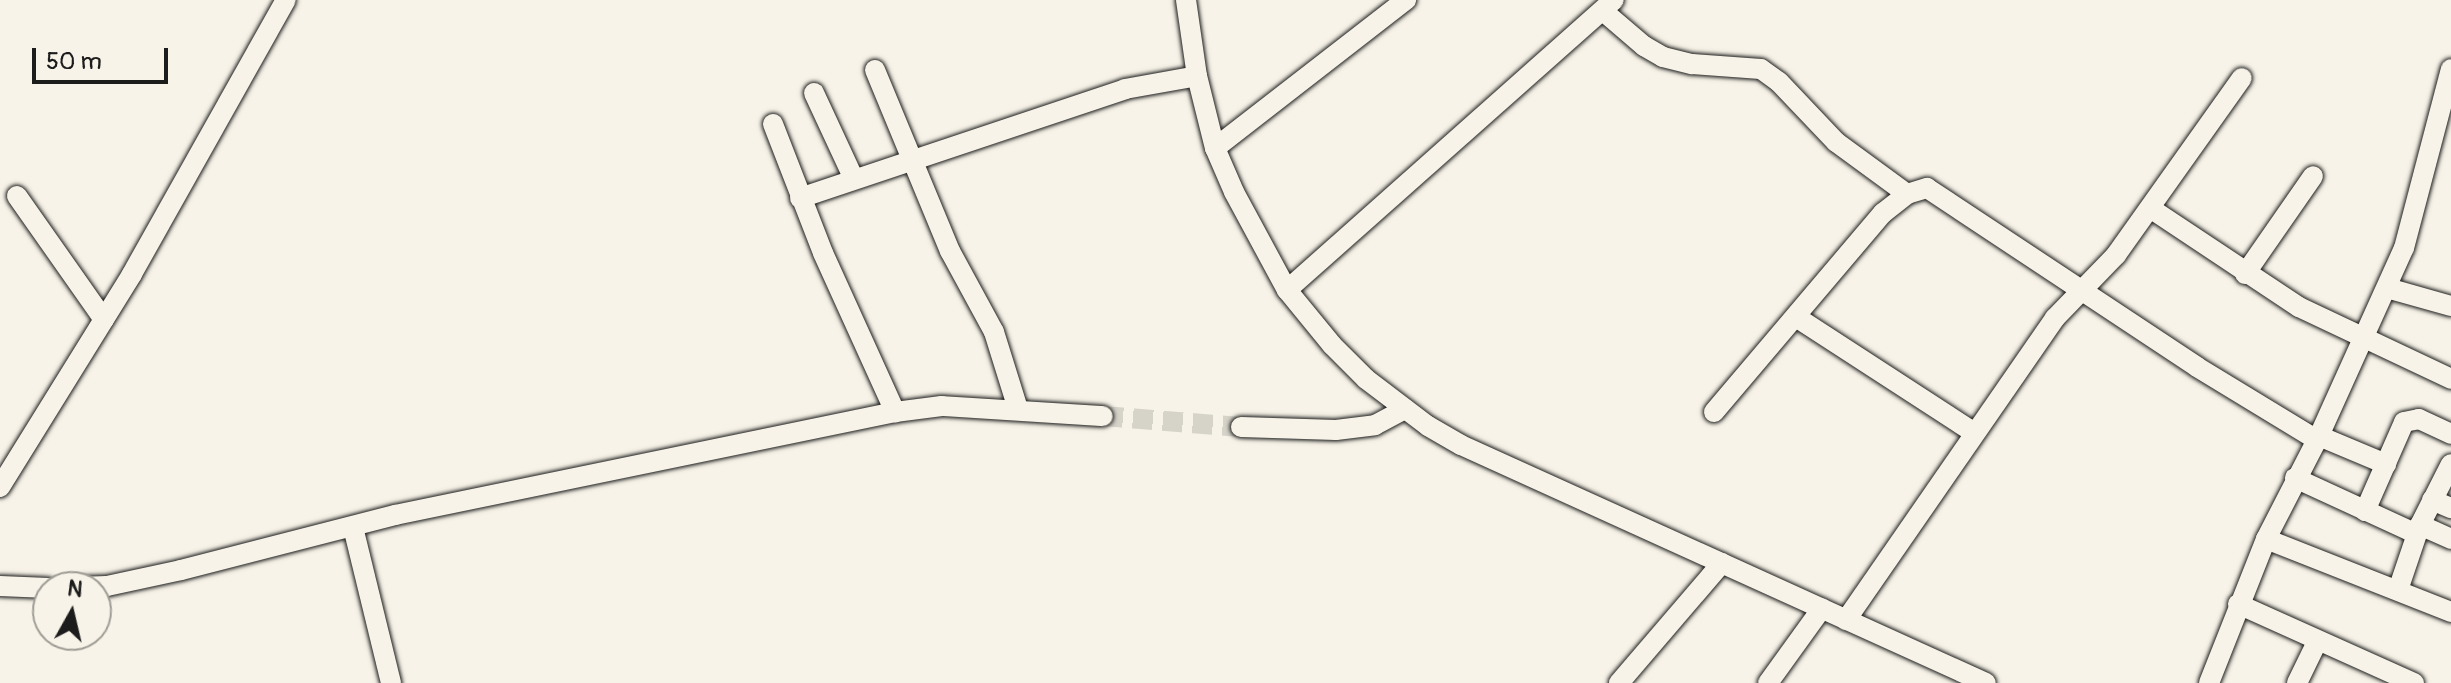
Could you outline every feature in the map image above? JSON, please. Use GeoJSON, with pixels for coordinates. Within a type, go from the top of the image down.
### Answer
{"type":"FeatureCollection","features":[{"type":"Feature","properties":{"kind":"street"},"geometry":{"type":"LineString","coordinates":[[0,487],[104,320],[286,0]]}},
{"type":"Feature","properties":{"kind":"street"},"geometry":{"type":"LineString","coordinates":[[1186,0],[1197,76],[1215,148],[1234,192],[1287,290],[1332,345],[1366,379],[1461,445],[1986,683]]}},
{"type":"Feature","properties":{"kind":"street"},"geometry":{"type":"LineString","coordinates":[[1215,148],[1406,0]]}},
{"type":"Feature","properties":{"kind":"street"},"geometry":{"type":"LineString","coordinates":[[1287,290],[1609,5],[1644,46],[1663,57],[1692,64],[1761,69],[1779,82],[1836,142],[1907,194]]}},
{"type":"Feature","properties":{"kind":"street"},"geometry":{"type":"LineString","coordinates":[[2209,683],[2266,539],[2318,438],[2404,248],[2441,143],[2451,69]]}},
{"type":"Feature","properties":{"kind":"street"},"geometry":{"type":"LineString","coordinates":[[875,70],[960,271],[994,332],[1018,409]]}},
{"type":"Feature","properties":{"kind":"street"},"geometry":{"type":"LineString","coordinates":[[800,198],[853,177],[1125,89],[1197,76]]}},
{"type":"Feature","properties":{"kind":"street"},"geometry":{"type":"LineString","coordinates":[[1846,620],[1973,432],[2055,318],[2116,255],[2242,78]]}},
{"type":"Feature","properties":{"kind":"street"},"geometry":{"type":"LineString","coordinates":[[814,93],[853,177]]}},
{"type":"Feature","properties":{"kind":"street"},"geometry":{"type":"LineString","coordinates":[[773,124],[800,198],[895,412]]}},
{"type":"Feature","properties":{"kind":"street"},"geometry":{"type":"LineString","coordinates":[[2245,274],[2313,176]]}},
{"type":"Feature","properties":{"kind":"street"},"geometry":{"type":"LineString","coordinates":[[1714,412],[1883,213],[1907,194],[1927,188],[2079,290],[2318,438],[2386,464]]}},
{"type":"Feature","properties":{"kind":"street"},"geometry":{"type":"LineString","coordinates":[[17,196],[104,320]]}},
{"type":"Feature","properties":{"kind":"street"},"geometry":{"type":"LineString","coordinates":[[2150,208],[2245,274],[2361,339],[2451,379]]}},
{"type":"Feature","properties":{"kind":"street"},"geometry":{"type":"LineString","coordinates":[[2387,288],[2451,306]]}},
{"type":"Feature","properties":{"kind":"street"},"geometry":{"type":"LineString","coordinates":[[1796,317],[1973,432]]}},
{"type":"Feature","properties":{"kind":"street"},"geometry":{"type":"LineString","coordinates":[[112,585],[353,527],[895,412],[942,406],[1103,416]]}},
{"type":"Feature","properties":{"kind":"street"},"geometry":{"type":"LineString","coordinates":[[1241,427],[1336,430],[1375,425],[1405,409]]}},
{"type":"Feature","properties":{"kind":"street"},"geometry":{"type":"LineString","coordinates":[[2365,511],[2404,422],[2419,419],[2451,434]]}},
{"type":"Feature","properties":{"kind":"street"},"geometry":{"type":"LineString","coordinates":[[2398,590],[2419,530],[2442,504],[2451,464]]}},
{"type":"Feature","properties":{"kind":"street"},"geometry":{"type":"LineString","coordinates":[[2295,478],[2365,511],[2451,539]]}},
{"type":"Feature","properties":{"kind":"street"},"geometry":{"type":"LineString","coordinates":[[353,527],[391,683]]}},
{"type":"Feature","properties":{"kind":"street"},"geometry":{"type":"LineString","coordinates":[[2266,539],[2451,612]]}},
{"type":"Feature","properties":{"kind":"street"},"geometry":{"type":"LineString","coordinates":[[1619,683],[1722,563]]}},
{"type":"Feature","properties":{"kind":"street"},"geometry":{"type":"LineString","coordinates":[[0,586],[32,587]]}},
{"type":"Feature","properties":{"kind":"street"},"geometry":{"type":"LineString","coordinates":[[2238,604],[2317,642],[2378,677],[2414,683]]}},
{"type":"Feature","properties":{"kind":"street"},"geometry":{"type":"LineString","coordinates":[[1768,683],[1822,608]]}},
{"type":"Feature","properties":{"kind":"street"},"geometry":{"type":"LineString","coordinates":[[2297,683],[2317,642]]}},
{"type":"Feature","properties":{"kind":"tunnel"},"geometry":{"type":"LineString","coordinates":[[1103,416],[1241,427]]}}]}
